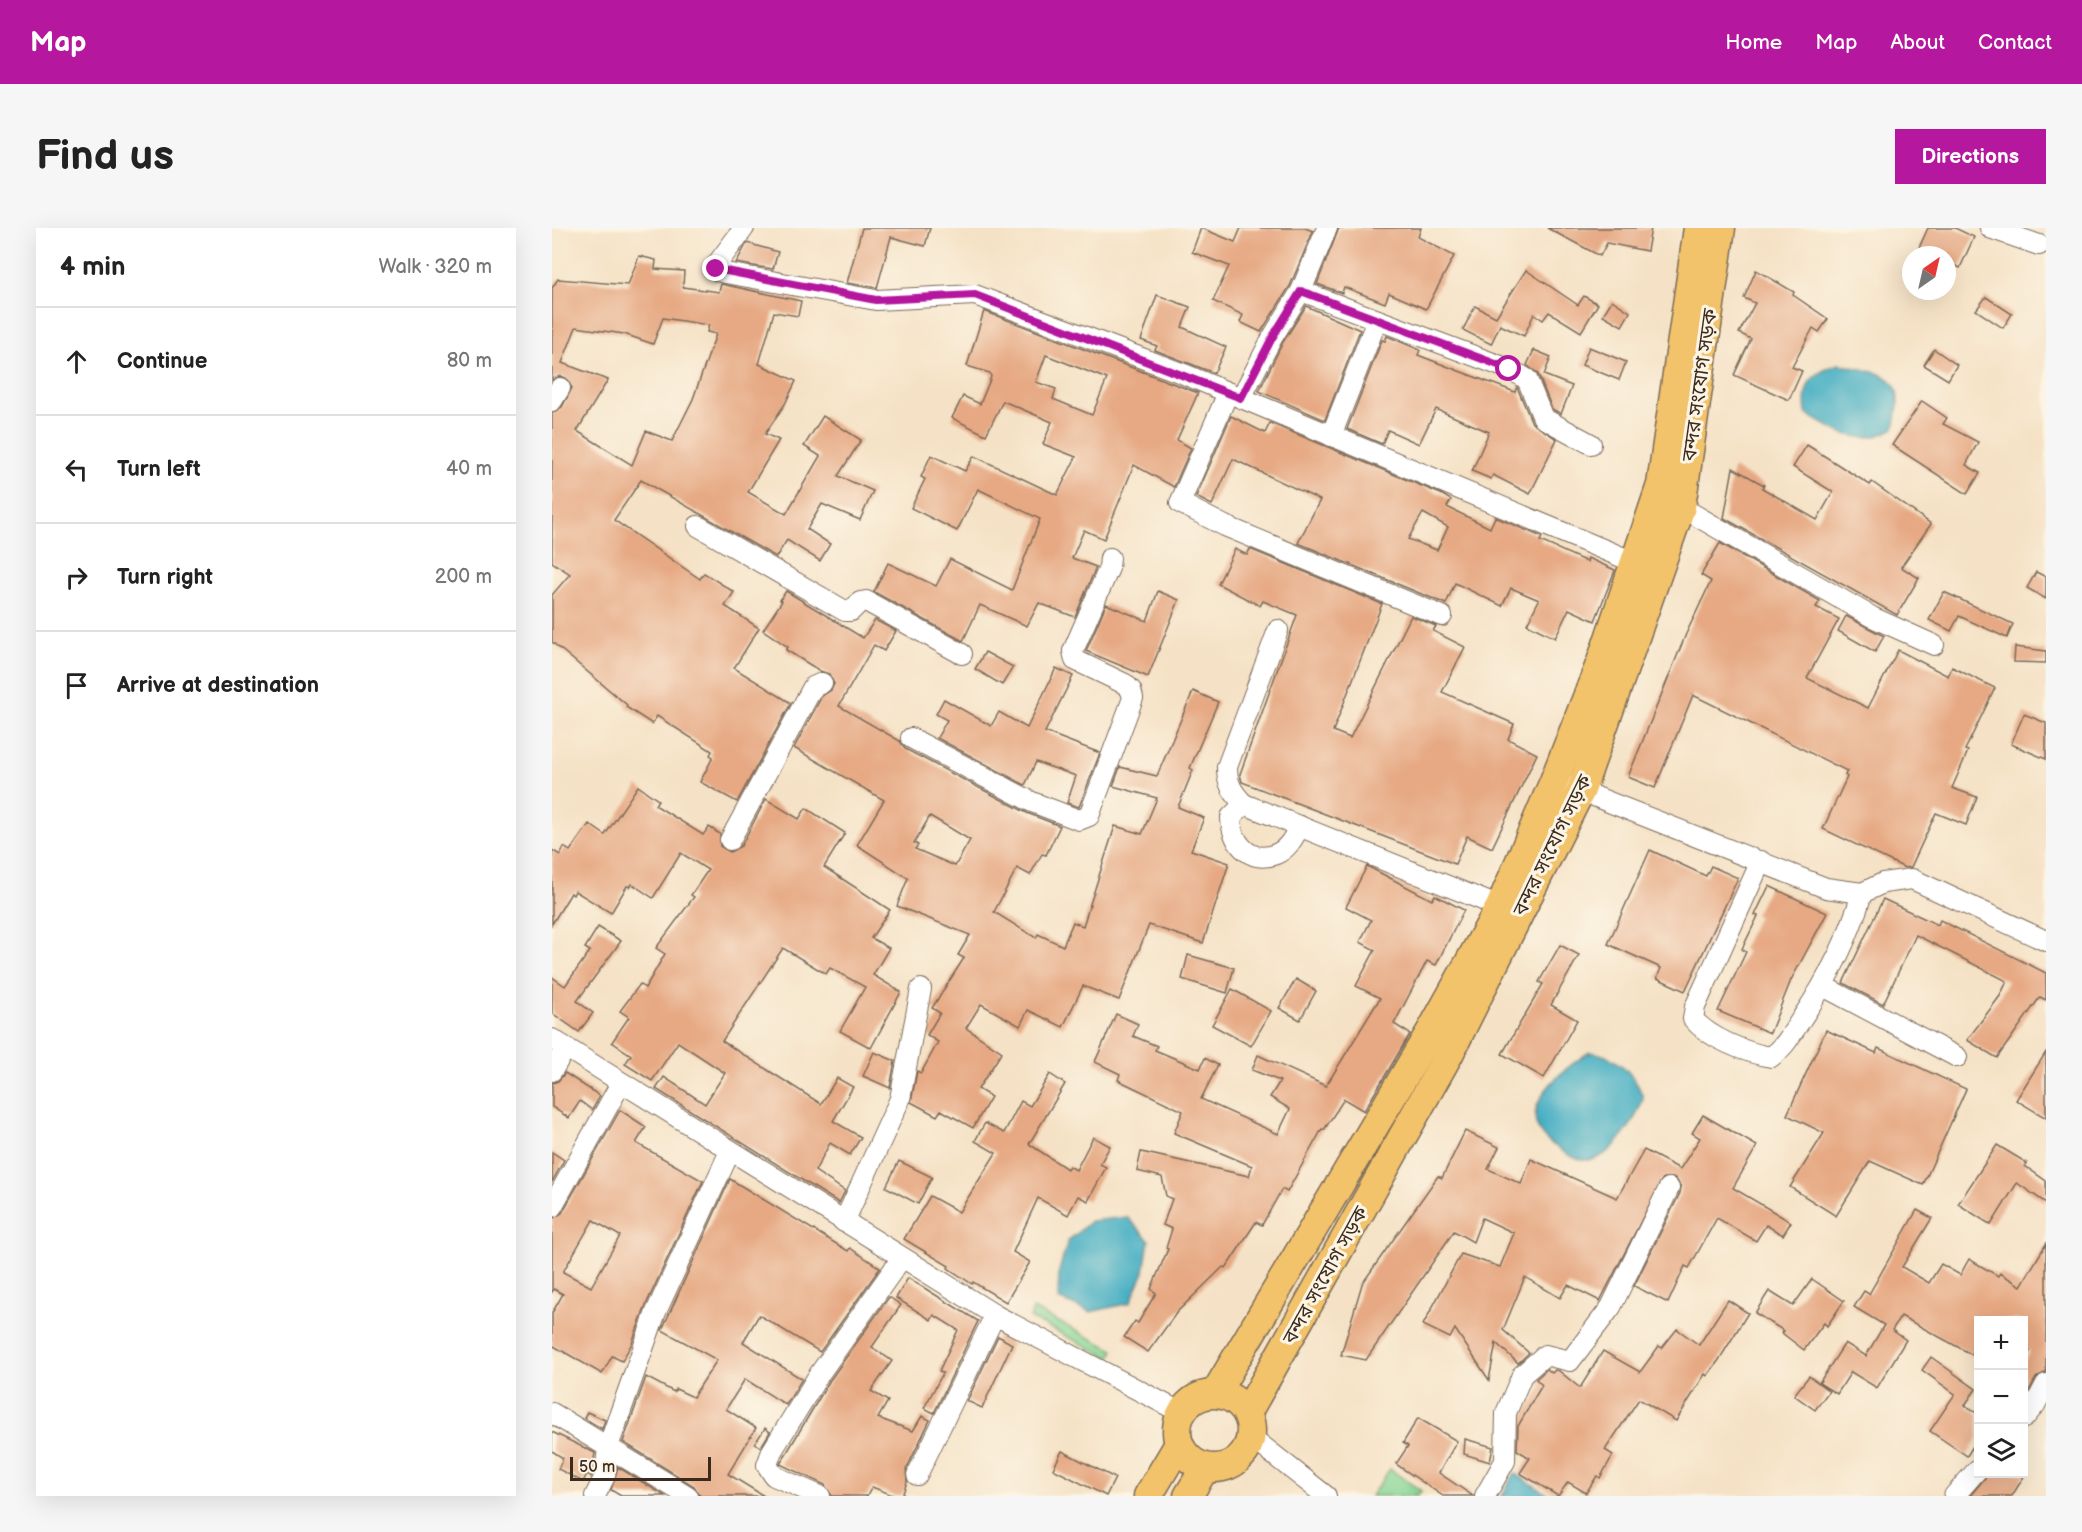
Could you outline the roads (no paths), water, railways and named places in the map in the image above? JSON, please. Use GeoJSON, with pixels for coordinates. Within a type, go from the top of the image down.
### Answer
{"type":"FeatureCollection","features":[{"type":"Feature","properties":{"kind":"highway","name":"বন্দর সংযোগ সড়ক"},"geometry":{"type":"LineString","coordinates":[[1216,1392],[1431,1031],[1500,907],[1554,781],[1601,662],[1661,485],[1698,228]]}},
{"type":"Feature","properties":{"kind":"highway","name":"বন্দর সংযোগ সড়ক"},"geometry":{"type":"LineString","coordinates":[[1249,1425],[1448,1056],[1581,790],[1681,507],[1721,228]]}},
{"type":"Feature","properties":{"kind":"highway"},"geometry":{"type":"LineString","coordinates":[[1216,1392],[1234,1401],[1249,1425],[1247,1449],[1230,1465],[1205,1468],[1185,1455],[1179,1444],[1177,1432],[1182,1413],[1193,1401],[1216,1392]]}},
{"type":"Feature","properties":{"kind":"highway"},"geometry":{"type":"LineString","coordinates":[[1148,1496],[1179,1444]]}},
{"type":"Feature","properties":{"kind":"highway"},"geometry":{"type":"LineString","coordinates":[[1188,1496],[1205,1468]]}},
{"type":"Feature","properties":{"kind":"street"},"geometry":{"type":"LineString","coordinates":[[744,228],[717,264],[716,269],[720,272],[876,300],[975,295],[1235,395],[1636,563]]}},
{"type":"Feature","properties":{"kind":"street"},"geometry":{"type":"LineString","coordinates":[[1327,228],[1301,291],[1235,395],[1180,503],[1225,526],[1442,616]]}},
{"type":"Feature","properties":{"kind":"street"},"geometry":{"type":"LineString","coordinates":[[1990,228],[2039,245]]}},
{"type":"Feature","properties":{"kind":"street"},"geometry":{"type":"LineString","coordinates":[[1301,291],[1509,369],[1527,379],[1543,418],[1591,444]]}},
{"type":"Feature","properties":{"kind":"street"},"geometry":{"type":"LineString","coordinates":[[1331,436],[1377,320]]}},
{"type":"Feature","properties":{"kind":"street"},"geometry":{"type":"LineString","coordinates":[[1681,507],[1862,611],[1934,645]]}},
{"type":"Feature","properties":{"kind":"street"},"geometry":{"type":"LineString","coordinates":[[698,526],[845,611],[851,611],[860,602],[866,601],[962,654]]}},
{"type":"Feature","properties":{"kind":"street"},"geometry":{"type":"LineString","coordinates":[[911,738],[1032,802],[1079,820],[1089,816],[1133,698],[1131,690],[1125,684],[1075,660],[1073,651],[1109,568],[1110,558]]}},
{"type":"Feature","properties":{"kind":"street"},"geometry":{"type":"LineString","coordinates":[[1278,630],[1227,767],[1227,781],[1244,804],[1500,907]]}},
{"type":"Feature","properties":{"kind":"street"},"geometry":{"type":"LineString","coordinates":[[730,840],[813,687],[822,683]]}},
{"type":"Feature","properties":{"kind":"street"},"geometry":{"type":"LineString","coordinates":[[1554,781],[1826,888],[1862,893],[1883,883],[1912,879],[2046,941]]}},
{"type":"Feature","properties":{"kind":"street"},"geometry":{"type":"LineString","coordinates":[[1244,804],[1231,817],[1231,831],[1239,846],[1255,856],[1275,855],[1288,845],[1300,826]]}},
{"type":"Feature","properties":{"kind":"street"},"geometry":{"type":"LineString","coordinates":[[1761,861],[1695,1007],[1693,1019],[1702,1029],[1758,1055],[1771,1057],[1781,1049],[1823,986],[1851,930],[1862,893]]}},
{"type":"Feature","properties":{"kind":"street"},"geometry":{"type":"LineString","coordinates":[[1823,986],[1957,1057]]}},
{"type":"Feature","properties":{"kind":"street"},"geometry":{"type":"LineString","coordinates":[[844,1222],[900,1099],[921,989]]}},
{"type":"Feature","properties":{"kind":"street"},"geometry":{"type":"LineString","coordinates":[[552,1071],[559,1044],[901,1259],[995,1314],[1182,1413]]}},
{"type":"Feature","properties":{"kind":"street"},"geometry":{"type":"LineString","coordinates":[[552,1207],[621,1083]]}},
{"type":"Feature","properties":{"kind":"street"},"geometry":{"type":"LineString","coordinates":[[595,1496],[605,1476],[609,1447],[656,1312],[730,1151]]}},
{"type":"Feature","properties":{"kind":"street"},"geometry":{"type":"LineString","coordinates":[[1485,1496],[1505,1461],[1506,1413],[1522,1375],[1545,1354],[1570,1361],[1611,1307],[1669,1188]]}},
{"type":"Feature","properties":{"kind":"street"},"geometry":{"type":"LineString","coordinates":[[820,1496],[774,1476],[767,1465],[772,1450],[820,1373],[901,1259]]}},
{"type":"Feature","properties":{"kind":"street"},"geometry":{"type":"LineString","coordinates":[[917,1475],[995,1314]]}},
{"type":"Feature","properties":{"kind":"street"},"geometry":{"type":"LineString","coordinates":[[2028,1413],[2046,1384]]}},
{"type":"Feature","properties":{"kind":"street"},"geometry":{"type":"LineString","coordinates":[[552,1413],[688,1496]]}},
{"type":"Feature","properties":{"kind":"street"},"geometry":{"type":"LineString","coordinates":[[1249,1425],[1326,1496]]}},
{"type":"Feature","properties":{"kind":"street"},"geometry":{"type":"LineString","coordinates":[[1954,1496],[1974,1474]]}},
{"type":"Feature","properties":{"kind":"water"},"geometry":{"type":"Polygon","coordinates":[[[1839,364],[1880,374],[1889,379],[1895,386],[1898,396],[1894,428],[1871,437],[1859,437],[1838,431],[1806,413],[1806,394],[1811,381],[1822,371],[1839,364]]]}},
{"type":"Feature","properties":{"kind":"water"},"geometry":{"type":"Polygon","coordinates":[[[1590,1052],[1608,1057],[1622,1066],[1634,1080],[1643,1097],[1636,1115],[1623,1136],[1606,1153],[1597,1158],[1584,1160],[1571,1156],[1555,1146],[1541,1134],[1536,1121],[1537,1108],[1543,1094],[1565,1070],[1590,1052]]]}},
{"type":"Feature","properties":{"kind":"water"},"geometry":{"type":"Polygon","coordinates":[[[1127,1217],[1149,1240],[1144,1272],[1130,1303],[1090,1312],[1058,1299],[1059,1271],[1068,1241],[1091,1221],[1127,1217]]]}},
{"type":"Feature","properties":{"kind":"water"},"geometry":{"type":"Polygon","coordinates":[[[1514,1473],[1551,1496],[1502,1496],[1514,1473]]]}}]}
